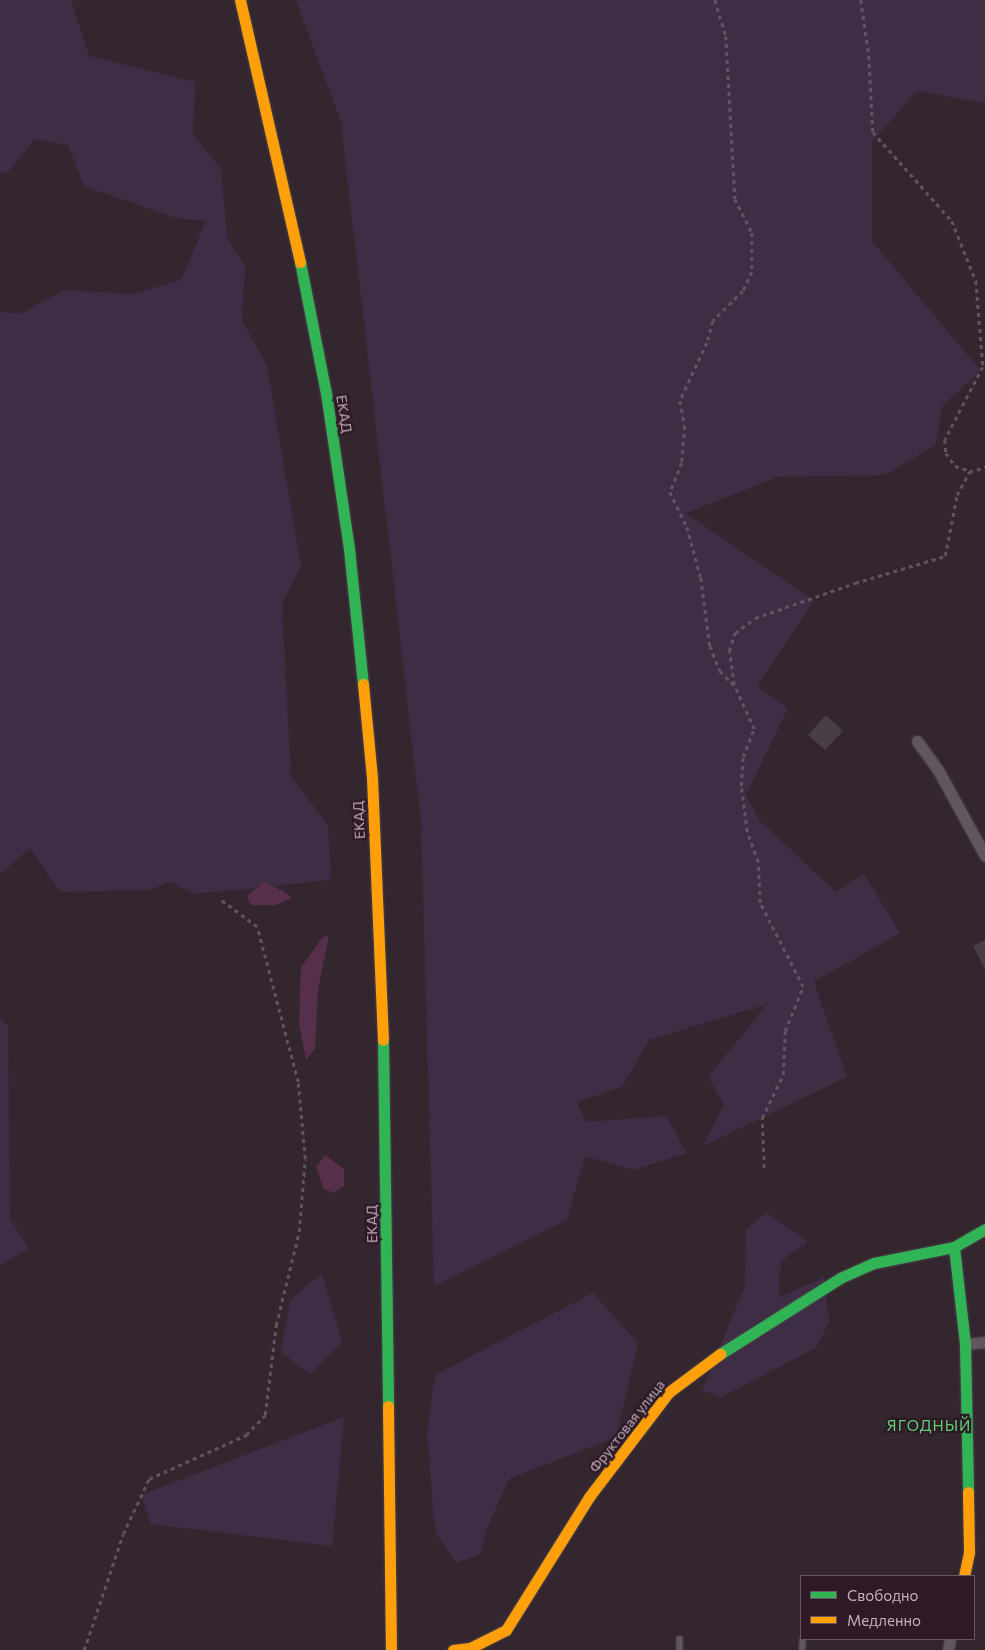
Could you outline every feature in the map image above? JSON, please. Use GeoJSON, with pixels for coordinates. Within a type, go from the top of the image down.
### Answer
{"type":"FeatureCollection","features":[{"type":"Feature","properties":{"kind":"main road","name":"ЕКАД"},"geometry":{"type":"LineString","coordinates":[[240,0],[291,214],[326,392],[349,549],[372,778],[383,1012],[391,1650]]}},
{"type":"Feature","properties":{"kind":"main road","name":"Фруктовая улица"},"geometry":{"type":"LineString","coordinates":[[459,1650],[506,1630],[589,1497],[669,1392],[714,1358],[840,1278],[874,1263],[954,1247],[985,1229]]}},
{"type":"Feature","properties":{"kind":"main road"},"geometry":{"type":"LineString","coordinates":[[954,1247],[965,1344],[969,1552],[964,1575]]}},
{"type":"Feature","properties":{"kind":"street"},"geometry":{"type":"LineString","coordinates":[[917,742],[938,770],[985,856]]}},
{"type":"Feature","properties":{"kind":"street"},"geometry":{"type":"LineString","coordinates":[[965,1344],[985,1342]]}},
{"type":"Feature","properties":{"kind":"lane"},"geometry":{"type":"LineString","coordinates":[[680,1639],[680,1650]]}},
{"type":"Feature","properties":{"kind":"path"},"geometry":{"type":"LineString","coordinates":[[714,0],[726,36],[735,199],[752,233],[752,272],[743,291],[713,321],[707,343],[680,401],[685,426],[682,463],[670,492],[688,528],[701,578],[710,646],[720,671],[734,685]]}},
{"type":"Feature","properties":{"kind":"path"},"geometry":{"type":"LineString","coordinates":[[861,0],[870,56],[873,132],[952,221],[976,281],[983,367],[945,440],[946,453],[955,466],[972,471],[985,467]]}},
{"type":"Feature","properties":{"kind":"path"},"geometry":{"type":"LineString","coordinates":[[764,1168],[762,1118],[783,1074],[785,1031],[803,987],[760,903],[758,862],[747,832],[740,786],[744,757],[754,728],[734,685],[729,651],[735,633],[755,618],[946,556],[957,496],[972,471]]}},
{"type":"Feature","properties":{"kind":"path"},"geometry":{"type":"LineString","coordinates":[[84,1650],[123,1534],[149,1479],[246,1435],[264,1415],[276,1325],[299,1232],[305,1159],[298,1082],[257,927],[222,900]]}},
{"type":"Feature","properties":{"kind":"shaded area"},"geometry":{"type":"Polygon","coordinates":[[[0,0],[71,0],[89,56],[195,82],[193,134],[221,169],[227,238],[245,266],[242,321],[267,365],[301,566],[282,604],[291,777],[328,825],[331,880],[194,894],[171,882],[148,890],[60,892],[30,848],[0,874],[0,312],[20,314],[64,290],[133,294],[181,280],[206,221],[176,218],[84,186],[68,145],[35,139],[8,172],[0,173],[0,0]]]}},
{"type":"Feature","properties":{"kind":"shaded area"},"geometry":{"type":"Polygon","coordinates":[[[296,0],[985,0],[985,103],[917,91],[872,142],[872,241],[981,371],[943,405],[935,445],[885,475],[778,477],[686,513],[814,601],[757,686],[788,708],[746,795],[760,821],[836,892],[864,874],[900,933],[814,982],[847,1077],[703,1146],[724,1104],[708,1077],[767,1004],[649,1040],[622,1087],[577,1102],[586,1122],[666,1116],[687,1153],[633,1170],[585,1156],[567,1220],[434,1286],[421,821],[341,122],[296,0]]]}},
{"type":"Feature","properties":{"kind":"shaded area"},"geometry":{"type":"Polygon","coordinates":[[[264,882],[283,891],[292,898],[276,905],[251,905],[247,896],[264,882]]]}},
{"type":"Feature","properties":{"kind":"shaded area"},"geometry":{"type":"Polygon","coordinates":[[[329,935],[318,990],[315,1049],[306,1060],[299,1023],[301,967],[322,938],[329,935]]]}},
{"type":"Feature","properties":{"kind":"shaded area"},"geometry":{"type":"Polygon","coordinates":[[[0,1017],[8,1026],[10,1219],[29,1249],[0,1265],[0,1017]]]}},
{"type":"Feature","properties":{"kind":"shaded area"},"geometry":{"type":"Polygon","coordinates":[[[325,1155],[344,1169],[344,1186],[334,1193],[324,1189],[316,1167],[325,1155]]]}},
{"type":"Feature","properties":{"kind":"shaded area"},"geometry":{"type":"Polygon","coordinates":[[[766,1212],[808,1242],[781,1261],[778,1298],[824,1277],[829,1322],[816,1348],[721,1397],[702,1390],[745,1286],[746,1230],[766,1212]]]}},
{"type":"Feature","properties":{"kind":"shaded area"},"geometry":{"type":"Polygon","coordinates":[[[322,1273],[342,1342],[310,1374],[281,1352],[290,1300],[322,1273]]]}},
{"type":"Feature","properties":{"kind":"shaded area"},"geometry":{"type":"Polygon","coordinates":[[[593,1293],[638,1343],[616,1437],[509,1479],[486,1531],[481,1554],[456,1563],[435,1532],[427,1432],[435,1375],[593,1293]]]}},
{"type":"Feature","properties":{"kind":"shaded area"},"geometry":{"type":"Polygon","coordinates":[[[344,1417],[332,1546],[151,1524],[141,1495],[344,1417]]]}},
{"type":"Feature","properties":{"kind":"building"},"geometry":{"type":"Polygon","coordinates":[[[826,715],[843,731],[825,750],[808,735],[826,715]]]}},
{"type":"Feature","properties":{"kind":"building"},"geometry":{"type":"Polygon","coordinates":[[[985,940],[985,969],[973,946],[985,940]]]}},
{"type":"Feature","properties":{"kind":"traffic: fast"},"geometry":{"type":"LineString","coordinates":[[300,262],[326,393],[349,549],[363,684]]}},
{"type":"Feature","properties":{"kind":"traffic: fast"},"geometry":{"type":"LineString","coordinates":[[383,1040],[388,1406]]}},
{"type":"Feature","properties":{"kind":"traffic: fast"},"geometry":{"type":"LineString","coordinates":[[720,1354],[840,1278],[874,1263],[954,1247],[985,1229]]}},
{"type":"Feature","properties":{"kind":"traffic: fast"},"geometry":{"type":"LineString","coordinates":[[954,1247],[965,1344],[968,1492]]}},
{"type":"Feature","properties":{"kind":"traffic: slow"},"geometry":{"type":"LineString","coordinates":[[240,0],[300,262]]}},
{"type":"Feature","properties":{"kind":"traffic: slow"},"geometry":{"type":"LineString","coordinates":[[363,684],[372,778],[383,1040]]}},
{"type":"Feature","properties":{"kind":"traffic: slow"},"geometry":{"type":"LineString","coordinates":[[453,1650],[470,1648],[506,1630],[589,1497],[669,1392],[720,1354]]}},
{"type":"Feature","properties":{"kind":"traffic: slow"},"geometry":{"type":"LineString","coordinates":[[388,1406],[391,1650]]}},
{"type":"Feature","properties":{"kind":"traffic: slow"},"geometry":{"type":"LineString","coordinates":[[964,1575],[969,1552],[968,1492]]}},
{"type":"Feature","properties":{"kind":"district","name":"ЯГОДНЫЙ"},"geometry":{"type":"Point","coordinates":[929,1426]}}]}
